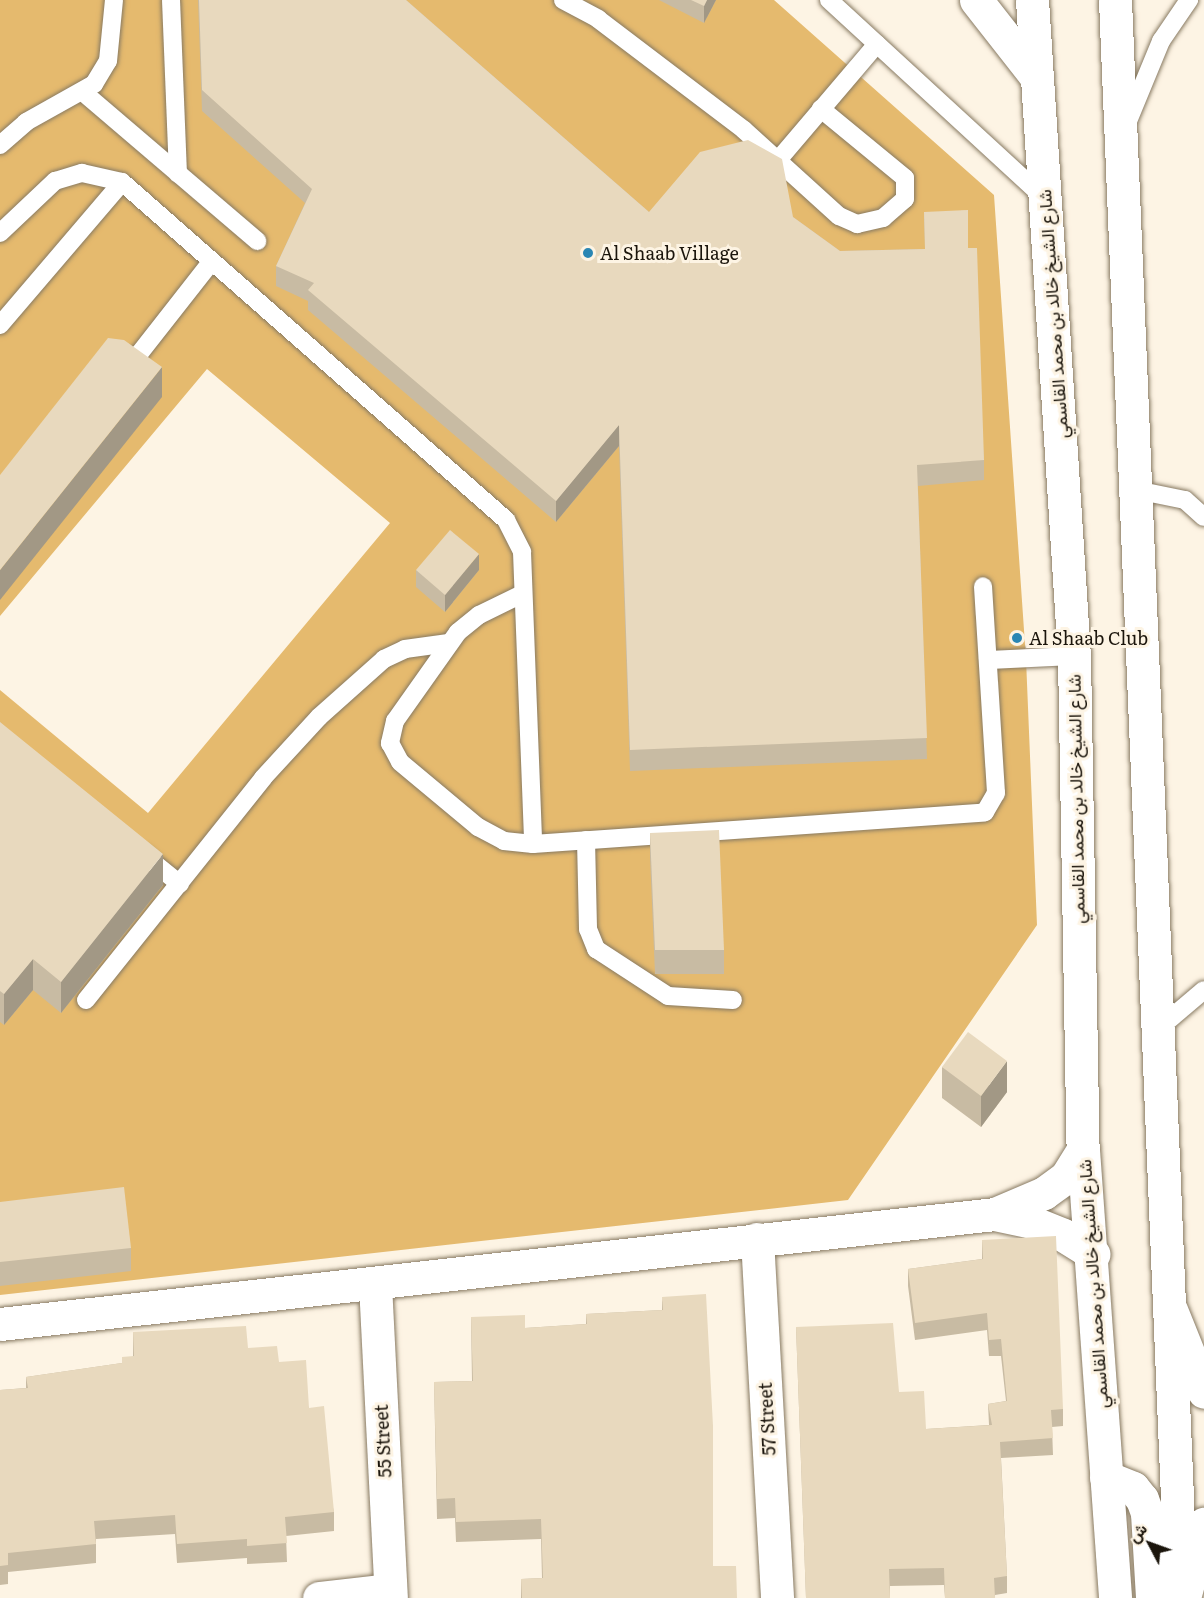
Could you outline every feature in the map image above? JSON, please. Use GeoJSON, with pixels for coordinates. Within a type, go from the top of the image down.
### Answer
{"type":"FeatureCollection","features":[{"type":"Feature","properties":{"kind":"main road"},"geometry":{"type":"LineString","coordinates":[[976,0],[1034,74]]}},
{"type":"Feature","properties":{"kind":"main road","name":"شارع الشيخ خالد بن محمد القاسمي"},"geometry":{"type":"LineString","coordinates":[[1032,0],[1034,74],[1047,200],[1074,656],[1083,1150],[1093,1254],[1115,1598]]}},
{"type":"Feature","properties":{"kind":"main road"},"geometry":{"type":"LineString","coordinates":[[1115,0],[1120,164],[1136,490],[1182,1598]]}},
{"type":"Feature","properties":{"kind":"main road"},"geometry":{"type":"LineString","coordinates":[[1116,32],[1124,0]]}},
{"type":"Feature","properties":{"kind":"main road"},"geometry":{"type":"LineString","coordinates":[[0,1324],[995,1214],[1044,1193],[1066,1177],[1083,1150]]}},
{"type":"Feature","properties":{"kind":"main road"},"geometry":{"type":"LineString","coordinates":[[995,1214],[1041,1226],[1093,1254]]}},
{"type":"Feature","properties":{"kind":"main road","name":"57 Street"},"geometry":{"type":"LineString","coordinates":[[758,1239],[777,1598]]}},
{"type":"Feature","properties":{"kind":"main road","name":"55 Street"},"geometry":{"type":"LineString","coordinates":[[375,1284],[391,1594]]}},
{"type":"Feature","properties":{"kind":"main road"},"geometry":{"type":"LineString","coordinates":[[1168,1300],[1204,1392]]}},
{"type":"Feature","properties":{"kind":"main road"},"geometry":{"type":"LineString","coordinates":[[1106,1478],[1133,1488],[1142,1499],[1147,1513],[1152,1598]]}},
{"type":"Feature","properties":{"kind":"main road"},"geometry":{"type":"LineString","coordinates":[[1182,1598],[1204,1524]]}},
{"type":"Feature","properties":{"kind":"main road"},"geometry":{"type":"LineString","coordinates":[[319,1598],[391,1594]]}},
{"type":"Feature","properties":{"kind":"lane"},"geometry":{"type":"LineString","coordinates":[[0,145],[44,111],[84,93],[94,84],[108,61],[114,0]]}},
{"type":"Feature","properties":{"kind":"lane"},"geometry":{"type":"LineString","coordinates":[[171,0],[178,174]]}},
{"type":"Feature","properties":{"kind":"lane"},"geometry":{"type":"LineString","coordinates":[[563,0],[625,39],[779,159],[847,221],[875,222],[905,199],[907,185],[900,172],[821,109]]}},
{"type":"Feature","properties":{"kind":"lane"},"geometry":{"type":"LineString","coordinates":[[829,0],[1047,200]]}},
{"type":"Feature","properties":{"kind":"lane"},"geometry":{"type":"LineString","coordinates":[[1120,164],[1142,80],[1161,41],[1189,0]]}},
{"type":"Feature","properties":{"kind":"lane"},"geometry":{"type":"LineString","coordinates":[[779,159],[877,44]]}},
{"type":"Feature","properties":{"kind":"lane"},"geometry":{"type":"LineString","coordinates":[[84,93],[256,242]]}},
{"type":"Feature","properties":{"kind":"lane"},"geometry":{"type":"LineString","coordinates":[[0,232],[44,188],[62,178],[96,174],[122,182],[506,520],[522,552],[533,844]]}},
{"type":"Feature","properties":{"kind":"lane"},"geometry":{"type":"LineString","coordinates":[[0,325],[122,182]]}},
{"type":"Feature","properties":{"kind":"lane"},"geometry":{"type":"LineString","coordinates":[[101,359],[110,354],[125,359],[135,357],[212,261]]}},
{"type":"Feature","properties":{"kind":"lane"},"geometry":{"type":"LineString","coordinates":[[1136,490],[1176,496],[1203,514]]}},
{"type":"Feature","properties":{"kind":"lane"},"geometry":{"type":"LineString","coordinates":[[522,594],[479,615],[449,643],[395,722],[390,742],[393,753],[478,827],[504,841],[533,844],[985,812],[996,793],[983,586]]}},
{"type":"Feature","properties":{"kind":"lane"},"geometry":{"type":"LineString","coordinates":[[86,1000],[284,755],[366,672],[405,649],[449,643]]}},
{"type":"Feature","properties":{"kind":"lane"},"geometry":{"type":"LineString","coordinates":[[988,660],[1074,656]]}},
{"type":"Feature","properties":{"kind":"lane"},"geometry":{"type":"LineString","coordinates":[[126,840],[180,884]]}},
{"type":"Feature","properties":{"kind":"lane"},"geometry":{"type":"LineString","coordinates":[[586,840],[588,929],[596,949],[668,996],[734,1000]]}},
{"type":"Feature","properties":{"kind":"lane"},"geometry":{"type":"LineString","coordinates":[[1158,1029],[1204,990]]}},
{"type":"Feature","properties":{"kind":"shaded area"},"geometry":{"type":"Polygon","coordinates":[[[0,0],[774,0],[994,195],[1026,659],[1037,925],[848,1200],[0,1295],[0,690],[148,813],[390,523],[207,369],[0,616],[0,0]]]}},
{"type":"Feature","properties":{"kind":"building","name":"Al Shaab Village"},"geometry":{"type":"Polygon","coordinates":[[[199,0],[406,0],[649,212],[700,152],[748,140],[782,159],[793,217],[840,251],[925,249],[924,212],[968,210],[968,248],[977,248],[984,460],[917,465],[927,738],[630,750],[619,425],[556,501],[308,290],[314,283],[276,266],[312,189],[202,90],[199,0]]]}},
{"type":"Feature","properties":{"kind":"building"},"geometry":{"type":"Polygon","coordinates":[[[691,0],[707,0],[704,6],[691,0]]]}},
{"type":"Feature","properties":{"kind":"building"},"geometry":{"type":"Polygon","coordinates":[[[108,338],[124,340],[162,367],[0,570],[0,475],[108,338]]]}},
{"type":"Feature","properties":{"kind":"building"},"geometry":{"type":"Polygon","coordinates":[[[450,530],[479,554],[445,595],[416,570],[450,530]]]}},
{"type":"Feature","properties":{"kind":"building"},"geometry":{"type":"Polygon","coordinates":[[[0,722],[163,854],[61,982],[33,959],[4,994],[0,991],[0,722]]]}},
{"type":"Feature","properties":{"kind":"building"},"geometry":{"type":"Polygon","coordinates":[[[719,830],[724,950],[655,950],[650,833],[719,830]]]}},
{"type":"Feature","properties":{"kind":"building"},"geometry":{"type":"Polygon","coordinates":[[[968,1032],[1007,1061],[981,1096],[942,1067],[968,1032]]]}},
{"type":"Feature","properties":{"kind":"building"},"geometry":{"type":"Polygon","coordinates":[[[124,1187],[131,1248],[0,1262],[0,1202],[124,1187]]]}},
{"type":"Feature","properties":{"kind":"building"},"geometry":{"type":"Polygon","coordinates":[[[1056,1236],[1063,1409],[1051,1410],[1053,1438],[1000,1442],[1007,1576],[994,1578],[995,1598],[945,1598],[944,1568],[889,1569],[890,1598],[806,1598],[796,1327],[893,1323],[899,1392],[924,1391],[926,1429],[992,1425],[988,1404],[1007,1401],[1001,1339],[989,1340],[987,1313],[915,1323],[908,1269],[983,1259],[982,1240],[1056,1236]]]}},
{"type":"Feature","properties":{"kind":"building"},"geometry":{"type":"Polygon","coordinates":[[[706,1294],[713,1426],[713,1566],[736,1566],[737,1598],[522,1598],[521,1579],[543,1578],[541,1519],[456,1522],[455,1498],[437,1499],[434,1382],[473,1381],[471,1317],[525,1315],[525,1328],[587,1324],[586,1314],[663,1310],[662,1297],[706,1294]]]}},
{"type":"Feature","properties":{"kind":"building"},"geometry":{"type":"Polygon","coordinates":[[[246,1326],[248,1348],[277,1346],[279,1362],[306,1360],[309,1408],[324,1406],[334,1512],[285,1517],[287,1543],[247,1546],[247,1539],[177,1544],[175,1515],[94,1521],[96,1544],[8,1553],[8,1565],[0,1566],[0,1390],[28,1388],[26,1377],[122,1363],[122,1357],[134,1356],[133,1332],[246,1326]]]}},
{"type":"Feature","properties":{"kind":"place","name":"Al Shaab Village"},"geometry":{"type":"Point","coordinates":[588,253]}},
{"type":"Feature","properties":{"kind":"place","name":"Al Shaab Club"},"geometry":{"type":"Point","coordinates":[1017,638]}}]}
